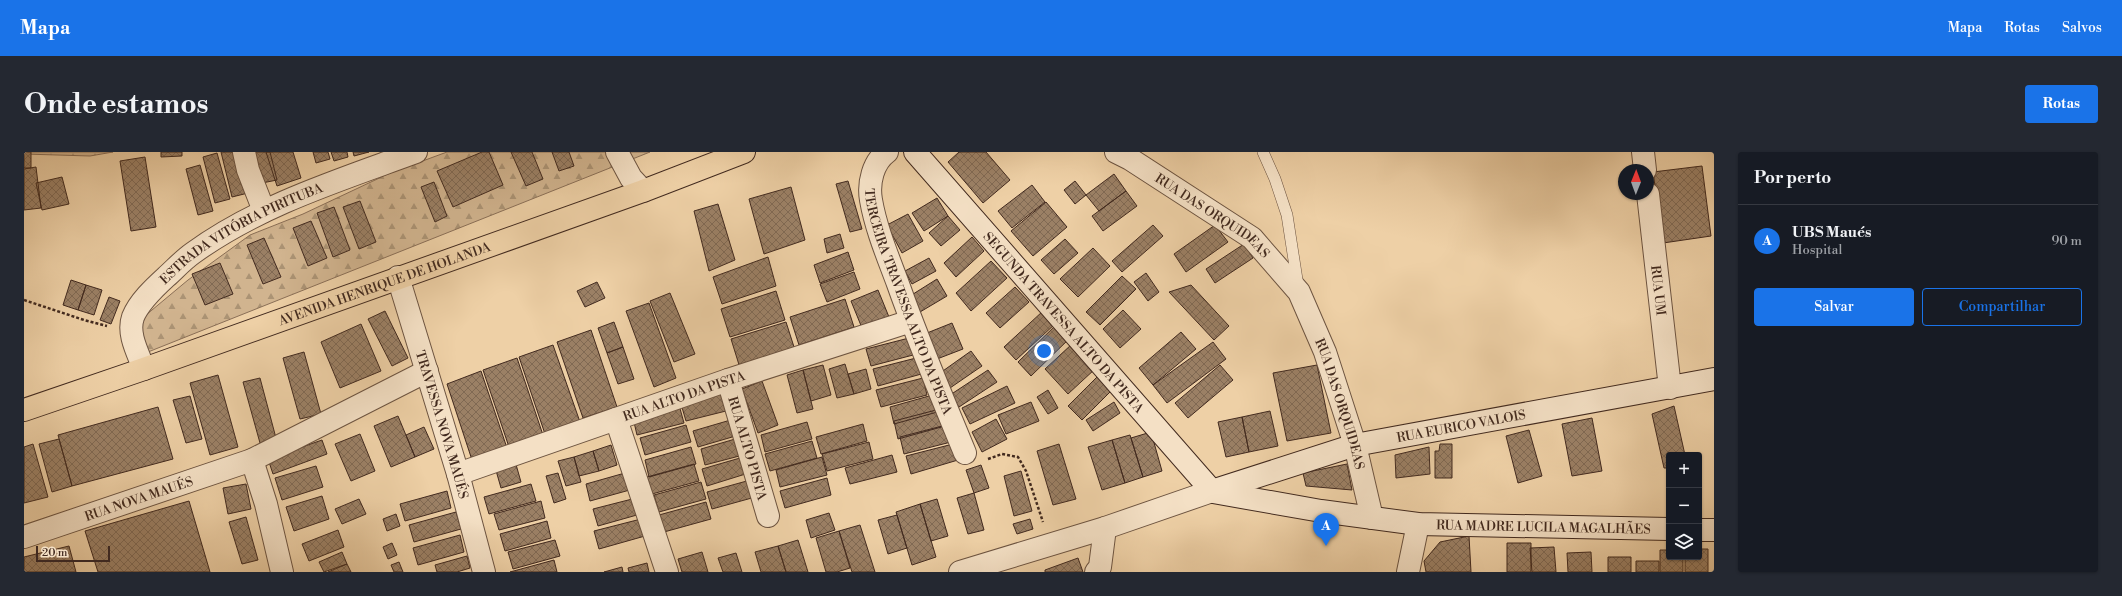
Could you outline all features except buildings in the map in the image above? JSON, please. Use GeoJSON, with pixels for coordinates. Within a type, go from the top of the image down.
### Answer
{"type":"FeatureCollection","features":[{"type":"Feature","properties":{"kind":"main road","name":"AVENIDA HENRIQUE DE HOLANDA"},"geometry":{"type":"LineString","coordinates":[[24,410],[144,369],[398,277],[643,191],[744,152]]}},
{"type":"Feature","properties":{"kind":"street"},"geometry":{"type":"LineString","coordinates":[[244,152],[248,170],[264,211]]}},
{"type":"Feature","properties":{"kind":"street","name":"ESTRADA VITÓRIA PIRITUBA"},"geometry":{"type":"LineString","coordinates":[[130,331],[133,317],[156,287],[192,253],[237,224],[328,184],[416,152]]}},
{"type":"Feature","properties":{"kind":"street"},"geometry":{"type":"LineString","coordinates":[[617,152],[631,178],[643,191]]}},
{"type":"Feature","properties":{"kind":"street","name":"TERCEIRA TRAVESSA ALTO DA PISTA"},"geometry":{"type":"LineString","coordinates":[[887,152],[880,157],[871,177],[871,199],[881,240],[911,321],[965,453]]}},
{"type":"Feature","properties":{"kind":"street","name":"SEGUNDA TRAVESSA ALTO DA PISTA"},"geometry":{"type":"LineString","coordinates":[[915,152],[1212,492]]}},
{"type":"Feature","properties":{"kind":"street","name":"RUA DAS ORQUIDEAS"},"geometry":{"type":"LineString","coordinates":[[1116,152],[1130,159],[1252,238],[1299,292],[1325,352],[1355,445],[1372,518]]}},
{"type":"Feature","properties":{"kind":"street"},"geometry":{"type":"LineString","coordinates":[[1643,152],[1644,164]]}},
{"type":"Feature","properties":{"kind":"street","name":"RUA UM"},"geometry":{"type":"LineString","coordinates":[[1649,200],[1670,388]]}},
{"type":"Feature","properties":{"kind":"street","name":"TRAVESSA NOVA MAUÉS"},"geometry":{"type":"LineString","coordinates":[[398,277],[458,474],[484,572]]}},
{"type":"Feature","properties":{"kind":"street","name":"RUA ALTO DA PISTA"},"geometry":{"type":"LineString","coordinates":[[458,474],[728,380],[911,321]]}},
{"type":"Feature","properties":{"kind":"street"},"geometry":{"type":"LineString","coordinates":[[130,331],[144,369]]}},
{"type":"Feature","properties":{"kind":"street","name":"RUA NOVA MAUÉS"},"geometry":{"type":"LineString","coordinates":[[24,537],[252,460],[427,371]]}},
{"type":"Feature","properties":{"kind":"street","name":"RUA ALTO PISTA"},"geometry":{"type":"LineString","coordinates":[[728,380],[768,516]]}},
{"type":"Feature","properties":{"kind":"street","name":"RUA EURICO VALOIS"},"geometry":{"type":"LineString","coordinates":[[960,572],[1050,543],[1104,528],[1355,445],[1714,380]]}},
{"type":"Feature","properties":{"kind":"street"},"geometry":{"type":"LineString","coordinates":[[616,419],[667,572]]}},
{"type":"Feature","properties":{"kind":"street"},"geometry":{"type":"LineString","coordinates":[[252,460],[266,504],[282,572]]}},
{"type":"Feature","properties":{"kind":"street","name":"RUA MADRE LUCILA MAGALHÃES"},"geometry":{"type":"LineString","coordinates":[[1212,492],[1321,511],[1418,524],[1666,530]]}},
{"type":"Feature","properties":{"kind":"street"},"geometry":{"type":"LineString","coordinates":[[1408,572],[1418,524]]}},
{"type":"Feature","properties":{"kind":"street"},"geometry":{"type":"LineString","coordinates":[[1096,572],[1100,567],[1104,528]]}},
{"type":"Feature","properties":{"kind":"street"},"geometry":{"type":"LineString","coordinates":[[1702,530],[1714,530]]}},
{"type":"Feature","properties":{"kind":"lane"},"geometry":{"type":"LineString","coordinates":[[1263,152],[1275,179],[1287,215],[1299,292]]}},
{"type":"Feature","properties":{"kind":"path"},"geometry":{"type":"LineString","coordinates":[[24,300],[84,320],[130,331]]}},
{"type":"Feature","properties":{"kind":"path"},"geometry":{"type":"LineString","coordinates":[[965,453],[973,460],[981,462],[1002,454],[1018,458],[1026,471],[1050,543]]}},
{"type":"Feature","properties":{"kind":"green space"},"geometry":{"type":"Polygon","coordinates":[[[24,152],[113,152],[90,156],[24,154],[24,152]]]}},
{"type":"Feature","properties":{"kind":"green space"},"geometry":{"type":"Polygon","coordinates":[[[447,152],[650,152],[148,352],[134,325],[188,280],[250,235],[303,214],[390,173],[447,152]]]}},
{"type":"Feature","properties":{"kind":"place","name":"UBS Maués"},"geometry":{"type":"Point","coordinates":[1326,546]}}]}
